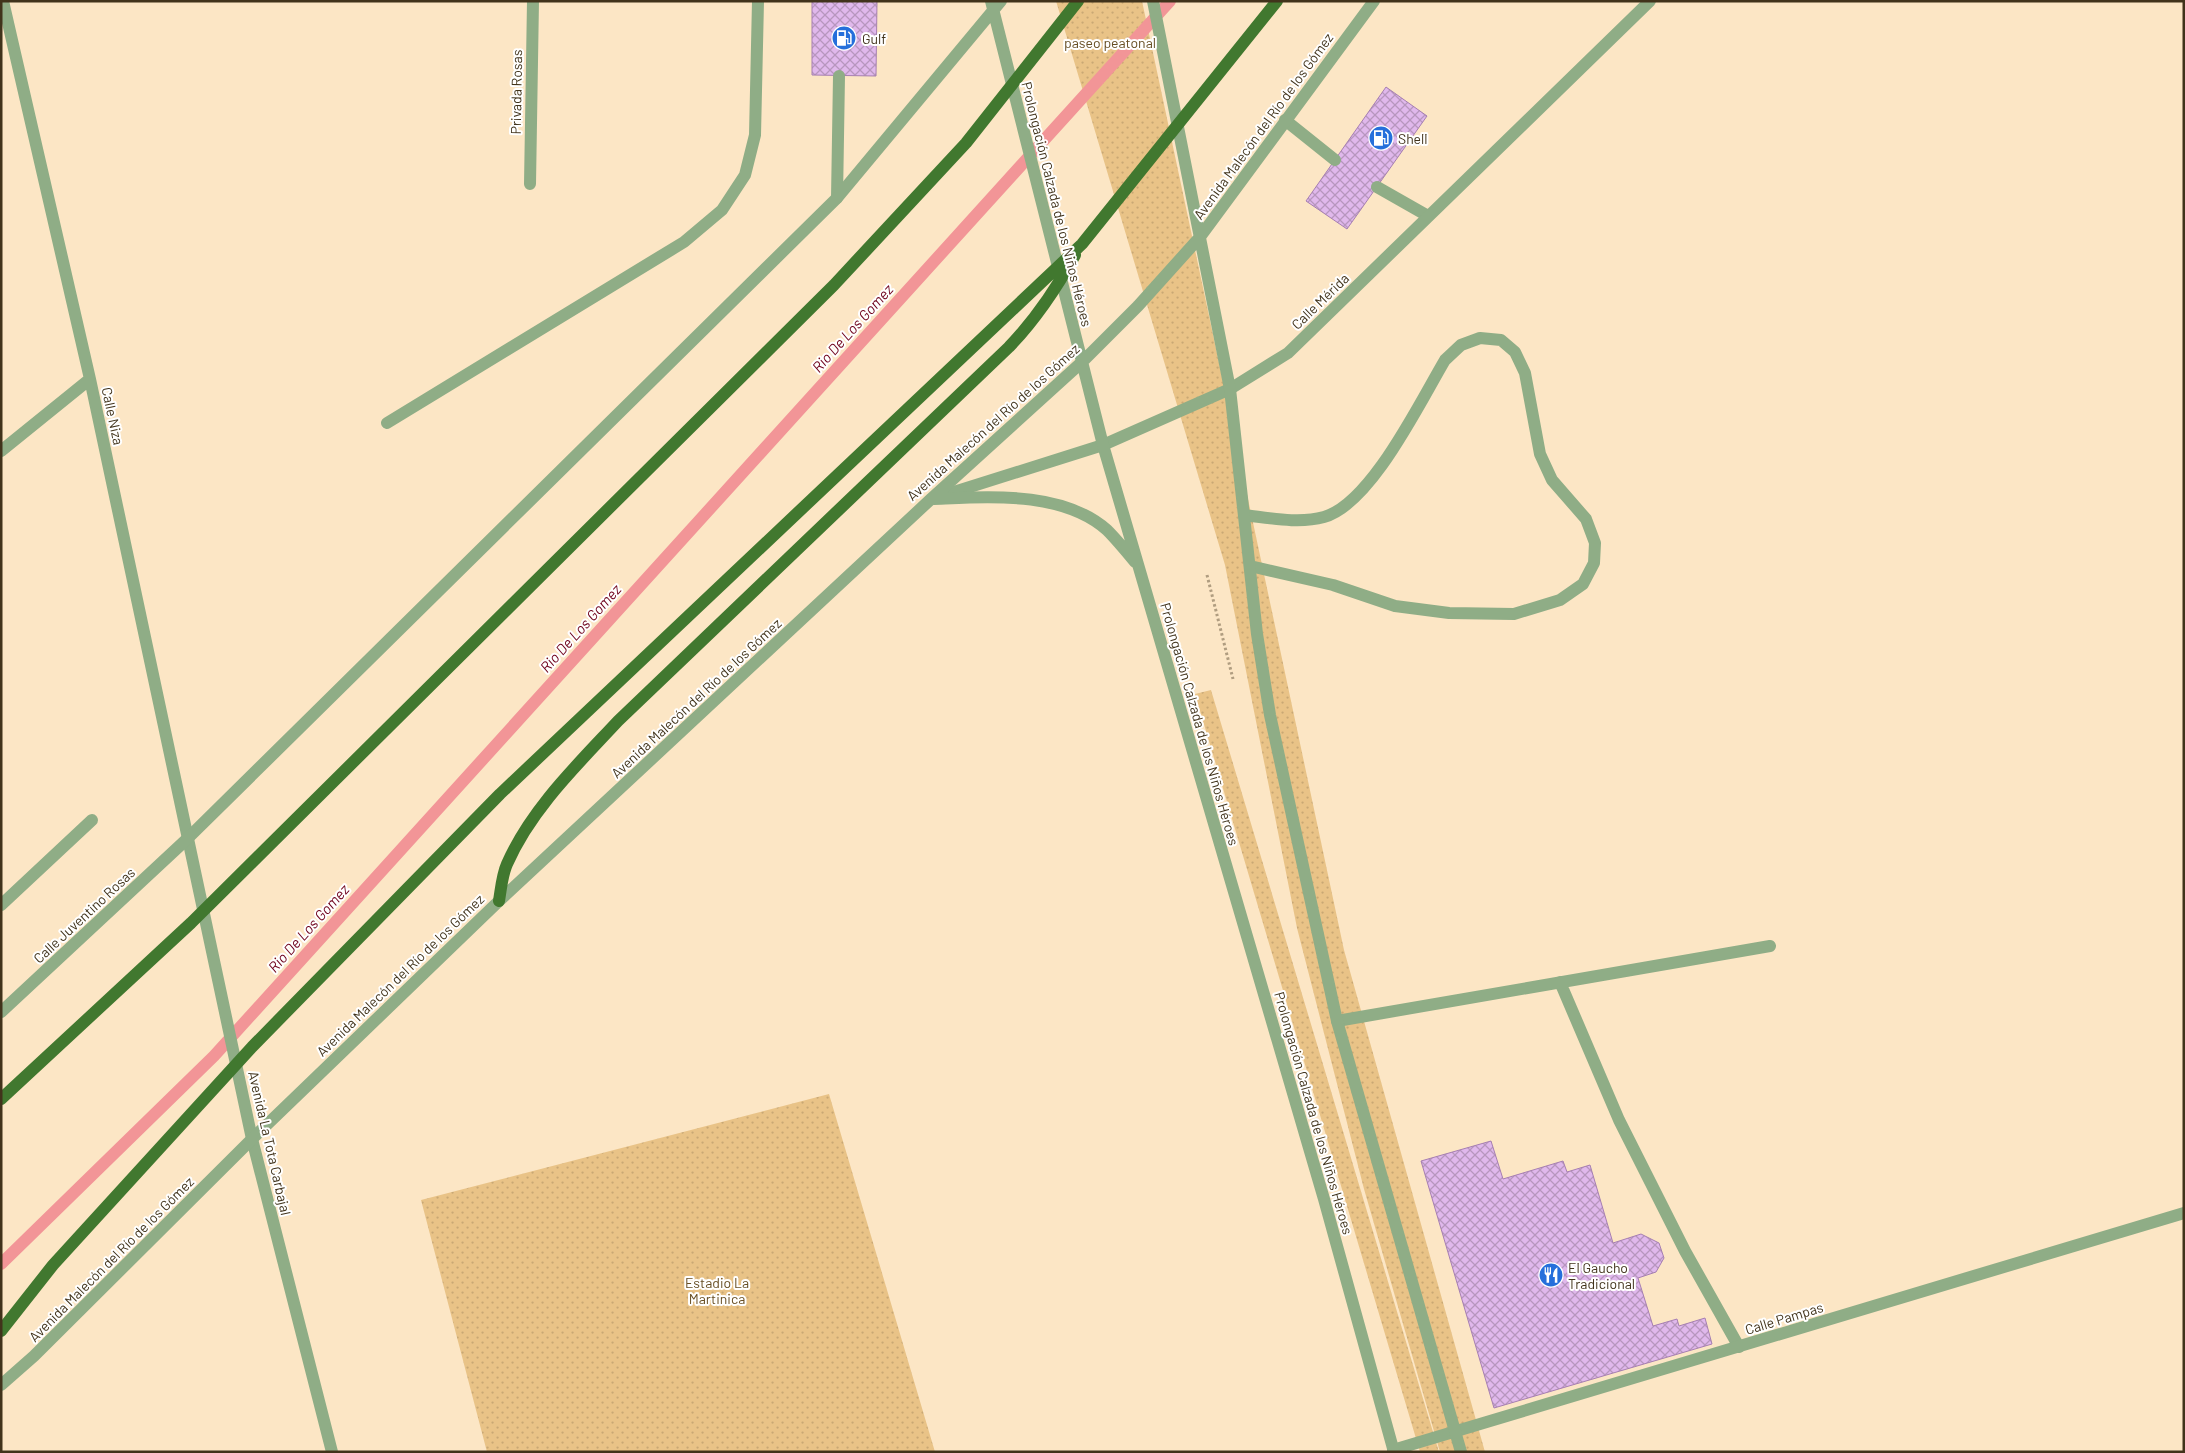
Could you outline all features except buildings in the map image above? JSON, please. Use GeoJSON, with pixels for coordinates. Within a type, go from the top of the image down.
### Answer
{"type":"FeatureCollection","features":[{"type":"Feature","properties":{"kind":"main road"},"geometry":{"type":"LineString","coordinates":[[1,1099],[191,923],[834,285],[966,143],[1078,1]]}},
{"type":"Feature","properties":{"kind":"main road","name":"Avenida Malecón del Río de los Gómez"},"geometry":{"type":"LineString","coordinates":[[1,1331],[53,1265],[252,1047],[500,794],[1082,244],[1256,30],[1277,1]]}},
{"type":"Feature","properties":{"kind":"main road"},"geometry":{"type":"LineString","coordinates":[[1256,30],[1282,1]]}},
{"type":"Feature","properties":{"kind":"main road"},"geometry":{"type":"LineString","coordinates":[[499,901],[506,866],[520,837],[572,771],[618,721],[949,407],[1021,335],[1054,294],[1082,244]]}},
{"type":"Feature","properties":{"kind":"street","name":"Calle Niza"},"geometry":{"type":"LineString","coordinates":[[4,1],[90,378],[187,839]]}},
{"type":"Feature","properties":{"kind":"street","name":"Privada Rosas"},"geometry":{"type":"LineString","coordinates":[[530,184],[533,1]]}},
{"type":"Feature","properties":{"kind":"street"},"geometry":{"type":"LineString","coordinates":[[387,423],[684,242],[722,210],[745,175],[755,135],[758,1]]}},
{"type":"Feature","properties":{"kind":"street"},"geometry":{"type":"LineString","coordinates":[[1153,1],[1230,389],[1257,634],[1270,715],[1338,1021],[1461,1452]]}},
{"type":"Feature","properties":{"kind":"street","name":"Avenida Malecón del Río de los Gómez"},"geometry":{"type":"LineString","coordinates":[[1,1385],[34,1356],[252,1139],[499,901],[931,499],[1082,362],[1138,306],[1200,237],[1374,1]]}},
{"type":"Feature","properties":{"kind":"street","name":"Calle Mérida"},"geometry":{"type":"LineString","coordinates":[[931,499],[1103,445],[1230,389],[1288,353],[1650,1]]}},
{"type":"Feature","properties":{"kind":"street"},"geometry":{"type":"LineString","coordinates":[[187,839],[837,198],[995,5]]}},
{"type":"Feature","properties":{"kind":"street","name":"Prolongación Calzada de los Niños Héroes"},"geometry":{"type":"LineString","coordinates":[[995,5],[1007,68],[1103,445],[1324,1199],[1393,1451]]}},
{"type":"Feature","properties":{"kind":"street"},"geometry":{"type":"LineString","coordinates":[[837,198],[839,76]]}},
{"type":"Feature","properties":{"kind":"street"},"geometry":{"type":"LineString","coordinates":[[1285,120],[1335,160]]}},
{"type":"Feature","properties":{"kind":"street"},"geometry":{"type":"LineString","coordinates":[[1377,187],[1428,216]]}},
{"type":"Feature","properties":{"kind":"street"},"geometry":{"type":"LineString","coordinates":[[1244,515],[1296,521],[1325,517],[1349,504],[1373,480],[1446,360],[1461,345],[1480,338],[1501,340],[1515,352],[1525,373],[1540,454],[1552,480],[1586,519],[1595,543],[1594,563],[1583,584],[1560,600],[1514,614],[1449,613],[1395,606],[1333,585],[1250,566]]}},
{"type":"Feature","properties":{"kind":"street"},"geometry":{"type":"LineString","coordinates":[[1,451],[90,378]]}},
{"type":"Feature","properties":{"kind":"street"},"geometry":{"type":"LineString","coordinates":[[931,499],[992,497],[1052,503],[1084,516],[1106,530],[1137,564]]}},
{"type":"Feature","properties":{"kind":"street"},"geometry":{"type":"LineString","coordinates":[[1,905],[92,820]]}},
{"type":"Feature","properties":{"kind":"street","name":"Avenida La Tota Carbajal"},"geometry":{"type":"LineString","coordinates":[[187,839],[252,1139],[332,1452]]}},
{"type":"Feature","properties":{"kind":"street","name":"Calle Juventino Rosas"},"geometry":{"type":"LineString","coordinates":[[1,1012],[187,839]]}},
{"type":"Feature","properties":{"kind":"street"},"geometry":{"type":"LineString","coordinates":[[1338,1021],[1770,946]]}},
{"type":"Feature","properties":{"kind":"street"},"geometry":{"type":"LineString","coordinates":[[1560,982],[1619,1120],[1685,1252],[1739,1347]]}},
{"type":"Feature","properties":{"kind":"street","name":"Calle Pampas"},"geometry":{"type":"LineString","coordinates":[[1393,1451],[2184,1213]]}},
{"type":"Feature","properties":{"kind":"green space","name":"paseo peatonal"},"geometry":{"type":"Polygon","coordinates":[[[1056,1],[1142,1],[1344,950],[1485,1452],[1440,1452],[1364,1189],[1297,928],[1225,565],[1056,1]]]}},
{"type":"Feature","properties":{"kind":"green space"},"geometry":{"type":"Polygon","coordinates":[[[1211,690],[1439,1452],[1420,1452],[1195,694],[1211,690]]]}},
{"type":"Feature","properties":{"kind":"green space","name":"Estadio La Martinica"},"geometry":{"type":"Polygon","coordinates":[[[829,1094],[935,1452],[487,1452],[421,1200],[829,1094]]]}},
{"type":"Feature","properties":{"kind":"waterway","name":"Rio De Los Gomez"},"geometry":{"type":"LineString","coordinates":[[1,1264],[214,1056],[1170,1]]}},
{"type":"Feature","properties":{"kind":"place","name":"Gulf"},"geometry":{"type":"Point","coordinates":[844,38]}},
{"type":"Feature","properties":{"kind":"place","name":"Shell"},"geometry":{"type":"Point","coordinates":[1381,138]}},
{"type":"Feature","properties":{"kind":"place","name":"El Gaucho Tradicional"},"geometry":{"type":"Point","coordinates":[1551,1275]}}]}
